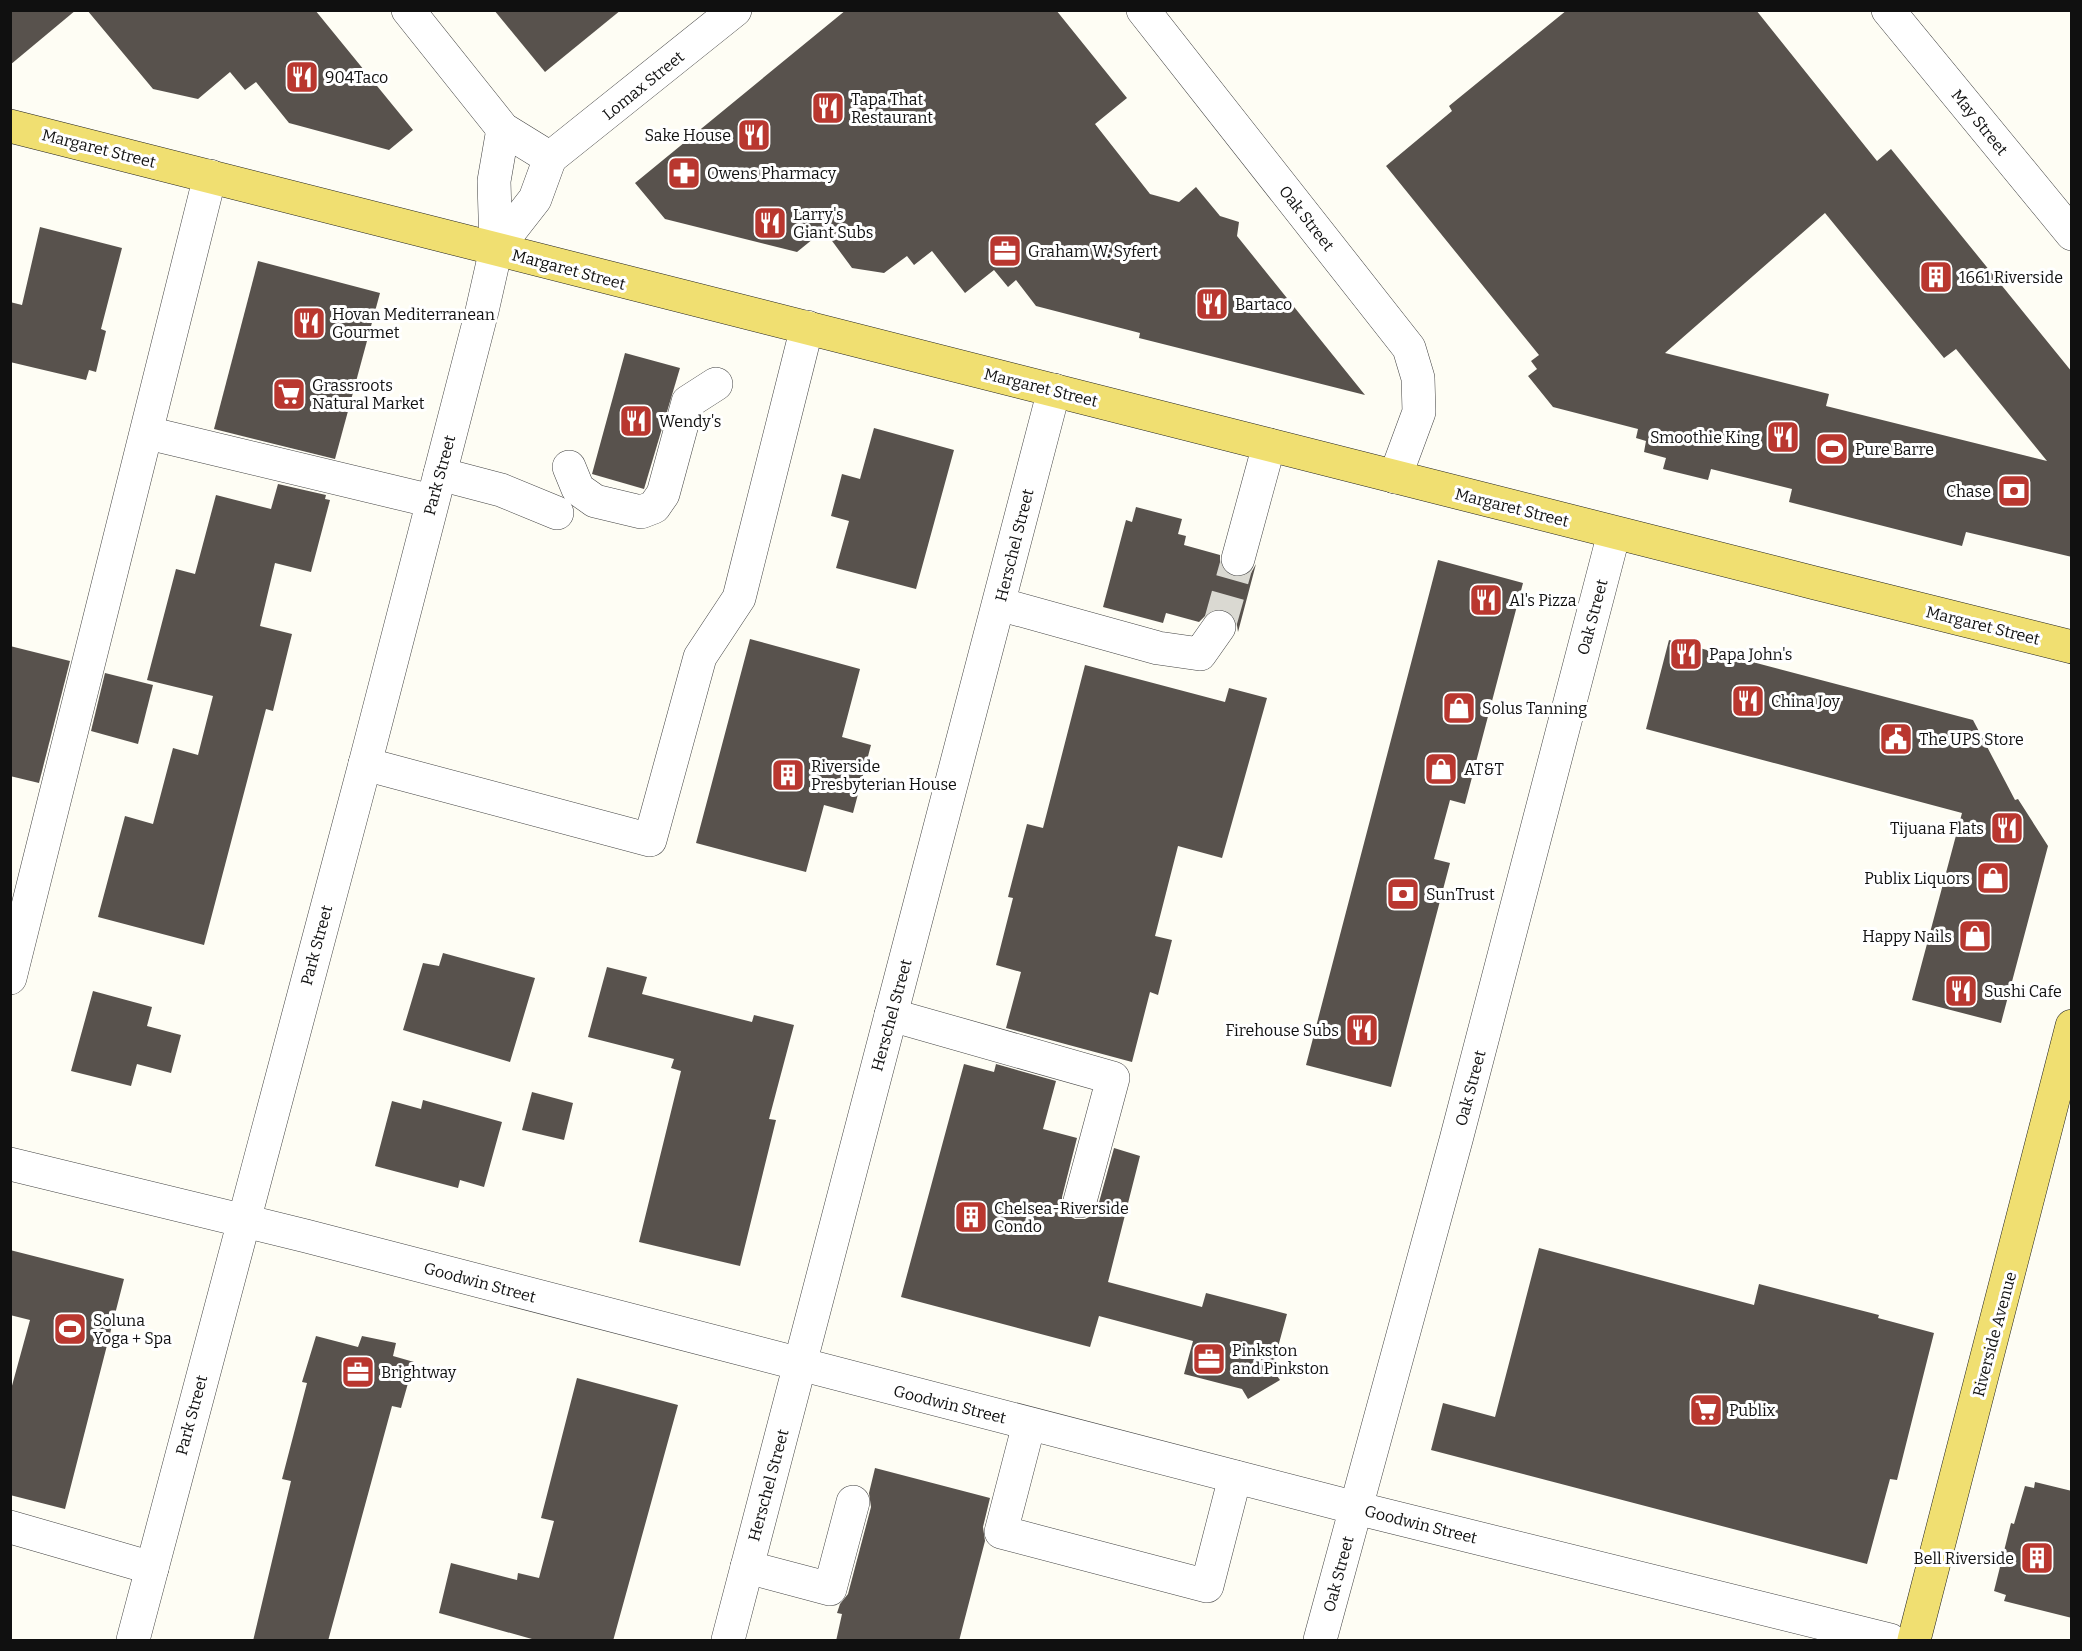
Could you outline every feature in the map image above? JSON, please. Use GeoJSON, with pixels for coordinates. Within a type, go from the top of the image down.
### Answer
{"type":"FeatureCollection","features":[{"type":"Feature","properties":{"kind":"main road","name":"Margaret Street"},"geometry":{"type":"LineString","coordinates":[[10,126],[496,249],[576,272],[807,327],[1614,533],[2072,647]]}},
{"type":"Feature","properties":{"kind":"main road","name":"Riverside Avenue"},"geometry":{"type":"LineString","coordinates":[[1914,1641],[2072,1026]]}},
{"type":"Feature","properties":{"kind":"street"},"geometry":{"type":"LineString","coordinates":[[408,10],[503,129],[550,158]]}},
{"type":"Feature","properties":{"kind":"street","name":"Lomax Street"},"geometry":{"type":"LineString","coordinates":[[550,158],[735,10]]}},
{"type":"Feature","properties":{"kind":"street","name":"Oak Street"},"geometry":{"type":"LineString","coordinates":[[1143,10],[1408,348],[1418,378],[1419,412],[1395,477]]}},
{"type":"Feature","properties":{"kind":"street","name":"May Street"},"geometry":{"type":"LineString","coordinates":[[1888,10],[2072,234]]}},
{"type":"Feature","properties":{"kind":"street","name":"Park Street"},"geometry":{"type":"LineString","coordinates":[[133,1641],[365,764],[496,249],[494,181],[503,129]]}},
{"type":"Feature","properties":{"kind":"street","name":"Park Street"},"geometry":{"type":"LineString","coordinates":[[496,249],[535,199],[550,158]]}},
{"type":"Feature","properties":{"kind":"street"},"geometry":{"type":"LineString","coordinates":[[10,978],[148,433],[210,176]]}},
{"type":"Feature","properties":{"kind":"street"},"geometry":{"type":"LineString","coordinates":[[365,764],[650,840],[700,657],[739,598],[807,327]]}},
{"type":"Feature","properties":{"kind":"street"},"geometry":{"type":"LineString","coordinates":[[569,467],[578,489],[595,501],[641,512],[654,507],[663,494],[688,402],[716,384]]}},
{"type":"Feature","properties":{"kind":"street","name":"Herschel Street"},"geometry":{"type":"LineString","coordinates":[[728,1641],[1054,390]]}},
{"type":"Feature","properties":{"kind":"street"},"geometry":{"type":"LineString","coordinates":[[148,433],[436,488],[501,490],[557,513]]}},
{"type":"Feature","properties":{"kind":"street"},"geometry":{"type":"LineString","coordinates":[[1238,559],[1269,445]]}},
{"type":"Feature","properties":{"kind":"street","name":"Oak Street"},"geometry":{"type":"LineString","coordinates":[[1320,1641],[1456,1140],[1614,533]]}},
{"type":"Feature","properties":{"kind":"street"},"geometry":{"type":"LineString","coordinates":[[999,604],[1158,648],[1200,654],[1219,627]]}},
{"type":"Feature","properties":{"kind":"street"},"geometry":{"type":"LineString","coordinates":[[891,1015],[1113,1078],[1080,1201]]}},
{"type":"Feature","properties":{"kind":"street","name":"Goodwin Street"},"geometry":{"type":"LineString","coordinates":[[11,1166],[317,1239],[800,1366],[1890,1641]]}},
{"type":"Feature","properties":{"kind":"street"},"geometry":{"type":"LineString","coordinates":[[1029,1424],[1001,1532],[1208,1586],[1235,1477]]}},
{"type":"Feature","properties":{"kind":"street"},"geometry":{"type":"LineString","coordinates":[[747,1568],[830,1589],[853,1502]]}},
{"type":"Feature","properties":{"kind":"street"},"geometry":{"type":"LineString","coordinates":[[10,1527],[152,1568]]}},
{"type":"Feature","properties":{"kind":"building"},"geometry":{"type":"Polygon","coordinates":[[[10,10],[76,10],[10,65],[10,10]]]}},
{"type":"Feature","properties":{"kind":"building"},"geometry":{"type":"Polygon","coordinates":[[[87,10],[315,10],[413,130],[389,150],[289,123],[256,82],[245,90],[230,72],[198,99],[153,89],[87,10]]]}},
{"type":"Feature","properties":{"kind":"building"},"geometry":{"type":"Polygon","coordinates":[[[494,10],[621,10],[545,72],[494,10]]]}},
{"type":"Feature","properties":{"kind":"building"},"geometry":{"type":"Polygon","coordinates":[[[846,10],[1056,10],[1127,98],[1095,124],[1150,194],[1179,202],[1196,187],[1220,216],[1239,222],[1237,236],[1365,395],[1139,338],[1140,333],[1036,306],[1016,280],[1008,287],[994,270],[965,293],[932,251],[914,265],[907,256],[884,273],[852,268],[824,230],[797,252],[665,219],[635,183],[846,10]]]}},
{"type":"Feature","properties":{"kind":"building"},"geometry":{"type":"Polygon","coordinates":[[[1567,10],[1756,10],[1877,161],[1891,149],[2072,372],[2072,557],[1966,532],[1962,546],[1789,502],[1792,489],[1711,469],[1708,480],[1663,469],[1666,458],[1644,452],[1646,441],[1636,438],[1638,429],[1553,407],[1528,376],[1537,369],[1531,361],[1539,355],[1386,166],[1452,111],[1449,106],[1567,10]],[[1825,213],[1665,353],[1829,394],[1826,406],[2047,461],[1956,349],[1944,358],[1825,213]]]}},
{"type":"Feature","properties":{"kind":"building"},"geometry":{"type":"Polygon","coordinates":[[[40,227],[122,248],[101,329],[106,331],[96,372],[89,370],[86,380],[10,362],[10,302],[22,305],[40,227]]]}},
{"type":"Feature","properties":{"kind":"building"},"geometry":{"type":"Polygon","coordinates":[[[258,261],[380,293],[335,459],[214,429],[258,261]]]}},
{"type":"Feature","properties":{"kind":"building","name":"Wendy's"},"geometry":{"type":"Polygon","coordinates":[[[625,353],[680,368],[644,489],[592,474],[625,353]]]}},
{"type":"Feature","properties":{"kind":"building"},"geometry":{"type":"Polygon","coordinates":[[[874,428],[954,450],[916,589],[836,568],[849,521],[831,516],[842,474],[860,479],[874,428]]]}},
{"type":"Feature","properties":{"kind":"building"},"geometry":{"type":"Polygon","coordinates":[[[278,484],[326,495],[325,499],[330,500],[311,572],[275,563],[260,626],[292,634],[273,711],[266,709],[204,945],[98,917],[125,816],[153,824],[173,748],[198,755],[213,696],[147,680],[176,569],[195,574],[216,495],[271,509],[278,484]]]}},
{"type":"Feature","properties":{"kind":"building"},"geometry":{"type":"Polygon","coordinates":[[[1136,507],[1182,519],[1178,534],[1186,536],[1184,545],[1220,555],[1220,563],[1224,572],[1233,577],[1243,577],[1251,573],[1256,564],[1238,632],[1236,619],[1230,612],[1221,608],[1211,610],[1199,622],[1166,613],[1163,623],[1103,607],[1126,520],[1132,522],[1136,507]]]}},
{"type":"Feature","properties":{"kind":"building"},"geometry":{"type":"Polygon","coordinates":[[[1438,560],[1523,583],[1465,804],[1450,800],[1434,859],[1450,863],[1391,1087],[1306,1065],[1438,560]]]}},
{"type":"Feature","properties":{"kind":"building","name":"Riverside Presbyterian House"},"geometry":{"type":"Polygon","coordinates":[[[750,639],[860,669],[842,737],[871,745],[853,813],[824,805],[806,872],[696,843],[750,639]]]}},
{"type":"Feature","properties":{"kind":"building"},"geometry":{"type":"Polygon","coordinates":[[[1669,640],[1973,720],[2015,800],[2018,799],[2048,846],[2001,1023],[1912,1000],[1962,813],[1646,729],[1669,640]]]}},
{"type":"Feature","properties":{"kind":"building"},"geometry":{"type":"Polygon","coordinates":[[[10,646],[70,661],[39,783],[10,776],[10,646]]]}},
{"type":"Feature","properties":{"kind":"building"},"geometry":{"type":"Polygon","coordinates":[[[1085,665],[1225,702],[1229,688],[1267,698],[1222,858],[1178,846],[1155,936],[1172,940],[1158,995],[1150,992],[1132,1062],[1006,1028],[1021,972],[996,965],[1013,898],[1008,897],[1027,824],[1043,828],[1085,665]]]}},
{"type":"Feature","properties":{"kind":"building"},"geometry":{"type":"Polygon","coordinates":[[[105,673],[153,685],[138,744],[91,731],[105,673]]]}},
{"type":"Feature","properties":{"kind":"building"},"geometry":{"type":"Polygon","coordinates":[[[443,953],[535,978],[510,1062],[403,1030],[423,963],[439,966],[443,953]]]}},
{"type":"Feature","properties":{"kind":"building"},"geometry":{"type":"Polygon","coordinates":[[[607,967],[647,977],[642,994],[752,1022],[754,1015],[794,1025],[769,1119],[776,1120],[740,1266],[639,1242],[681,1071],[671,1068],[674,1059],[588,1037],[607,967]]]}},
{"type":"Feature","properties":{"kind":"building"},"geometry":{"type":"Polygon","coordinates":[[[93,991],[152,1007],[147,1026],[181,1035],[171,1073],[137,1064],[131,1086],[71,1071],[93,991]]]}},
{"type":"Feature","properties":{"kind":"building","name":"Chelsea-Riverside Condo"},"geometry":{"type":"Polygon","coordinates":[[[964,1064],[994,1072],[996,1064],[1056,1081],[1043,1129],[1077,1138],[1062,1197],[1062,1206],[1066,1214],[1075,1219],[1085,1219],[1093,1215],[1098,1206],[1114,1148],[1140,1156],[1108,1282],[1202,1307],[1206,1293],[1287,1314],[1272,1369],[1280,1380],[1248,1399],[1242,1389],[1184,1374],[1193,1341],[1099,1316],[1090,1347],[901,1297],[964,1064]]]}},
{"type":"Feature","properties":{"kind":"building"},"geometry":{"type":"Polygon","coordinates":[[[532,1092],[573,1103],[564,1140],[522,1130],[532,1092]]]}},
{"type":"Feature","properties":{"kind":"building"},"geometry":{"type":"Polygon","coordinates":[[[423,1100],[502,1122],[484,1187],[460,1180],[458,1188],[375,1166],[392,1101],[421,1109],[423,1100]]]}},
{"type":"Feature","properties":{"kind":"building","name":"Publix"},"geometry":{"type":"Polygon","coordinates":[[[1539,1248],[1754,1305],[1759,1284],[1879,1315],[1878,1318],[1934,1333],[1897,1480],[1890,1479],[1867,1564],[1431,1450],[1443,1403],[1495,1417],[1539,1248]]]}},
{"type":"Feature","properties":{"kind":"building"},"geometry":{"type":"Polygon","coordinates":[[[10,1250],[124,1279],[65,1509],[10,1495],[10,1393],[30,1320],[10,1315],[10,1250]]]}},
{"type":"Feature","properties":{"kind":"building"},"geometry":{"type":"Polygon","coordinates":[[[316,1336],[358,1347],[362,1336],[396,1343],[393,1356],[414,1362],[401,1408],[392,1406],[328,1641],[253,1641],[291,1481],[282,1479],[307,1383],[302,1382],[316,1336]]]}},
{"type":"Feature","properties":{"kind":"building"},"geometry":{"type":"Polygon","coordinates":[[[577,1378],[678,1405],[613,1641],[539,1641],[439,1613],[451,1563],[517,1580],[518,1573],[539,1578],[554,1521],[541,1518],[577,1378]]]}},
{"type":"Feature","properties":{"kind":"building"},"geometry":{"type":"Polygon","coordinates":[[[875,1468],[990,1498],[983,1527],[985,1541],[959,1641],[836,1641],[842,1614],[837,1613],[840,1604],[848,1594],[871,1507],[869,1493],[875,1468]]]}},
{"type":"Feature","properties":{"kind":"building","name":"Bell Riverside"},"geometry":{"type":"Polygon","coordinates":[[[2035,1482],[2072,1491],[2072,1618],[2004,1601],[2006,1595],[1994,1591],[2011,1523],[2014,1524],[2025,1486],[2034,1488],[2035,1482]]]}},
{"type":"Feature","properties":{"kind":"tunnel"},"geometry":{"type":"LineString","coordinates":[[1219,627],[1238,559]]}},
{"type":"Feature","properties":{"kind":"place","name":"904Taco"},"geometry":{"type":"Point","coordinates":[302,77]}},
{"type":"Feature","properties":{"kind":"place","name":"Tapa That Restaurant"},"geometry":{"type":"Point","coordinates":[828,108]}},
{"type":"Feature","properties":{"kind":"place","name":"Sake House"},"geometry":{"type":"Point","coordinates":[754,135]}},
{"type":"Feature","properties":{"kind":"place","name":"Owens Pharmacy"},"geometry":{"type":"Point","coordinates":[684,173]}},
{"type":"Feature","properties":{"kind":"place","name":"Larry's Giant Subs"},"geometry":{"type":"Point","coordinates":[770,223]}},
{"type":"Feature","properties":{"kind":"place","name":"Graham W. Syfert"},"geometry":{"type":"Point","coordinates":[1005,251]}},
{"type":"Feature","properties":{"kind":"place","name":"1661 Riverside"},"geometry":{"type":"Point","coordinates":[1936,277]}},
{"type":"Feature","properties":{"kind":"place","name":"Bartaco"},"geometry":{"type":"Point","coordinates":[1212,304]}},
{"type":"Feature","properties":{"kind":"place","name":"Hovan Mediterranean Gourmet"},"geometry":{"type":"Point","coordinates":[309,323]}},
{"type":"Feature","properties":{"kind":"place","name":"Grassroots Natural Market"},"geometry":{"type":"Point","coordinates":[289,394]}},
{"type":"Feature","properties":{"kind":"place","name":"Wendy's"},"geometry":{"type":"Point","coordinates":[636,421]}},
{"type":"Feature","properties":{"kind":"place","name":"Smoothie King"},"geometry":{"type":"Point","coordinates":[1783,437]}},
{"type":"Feature","properties":{"kind":"place","name":"Pure Barre"},"geometry":{"type":"Point","coordinates":[1832,449]}},
{"type":"Feature","properties":{"kind":"place","name":"Chase"},"geometry":{"type":"Point","coordinates":[2014,491]}},
{"type":"Feature","properties":{"kind":"place","name":"Al's Pizza"},"geometry":{"type":"Point","coordinates":[1486,600]}},
{"type":"Feature","properties":{"kind":"place","name":"Papa John's"},"geometry":{"type":"Point","coordinates":[1686,654]}},
{"type":"Feature","properties":{"kind":"place","name":"China Joy"},"geometry":{"type":"Point","coordinates":[1748,701]}},
{"type":"Feature","properties":{"kind":"place","name":"Solus Tanning"},"geometry":{"type":"Point","coordinates":[1459,708]}},
{"type":"Feature","properties":{"kind":"place","name":"The UPS Store"},"geometry":{"type":"Point","coordinates":[1896,739]}},
{"type":"Feature","properties":{"kind":"place","name":"AT&T"},"geometry":{"type":"Point","coordinates":[1441,769]}},
{"type":"Feature","properties":{"kind":"place","name":"Riverside Presbyterian House"},"geometry":{"type":"Point","coordinates":[788,775]}},
{"type":"Feature","properties":{"kind":"place","name":"Tijuana Flats"},"geometry":{"type":"Point","coordinates":[2007,828]}},
{"type":"Feature","properties":{"kind":"place","name":"Publix Liquors"},"geometry":{"type":"Point","coordinates":[1993,878]}},
{"type":"Feature","properties":{"kind":"place","name":"SunTrust"},"geometry":{"type":"Point","coordinates":[1403,894]}},
{"type":"Feature","properties":{"kind":"place","name":"Happy Nails"},"geometry":{"type":"Point","coordinates":[1975,936]}},
{"type":"Feature","properties":{"kind":"place","name":"Sushi Cafe"},"geometry":{"type":"Point","coordinates":[1961,991]}},
{"type":"Feature","properties":{"kind":"place","name":"Firehouse Subs"},"geometry":{"type":"Point","coordinates":[1362,1030]}},
{"type":"Feature","properties":{"kind":"place","name":"Chelsea-Riverside Condo"},"geometry":{"type":"Point","coordinates":[971,1217]}},
{"type":"Feature","properties":{"kind":"place","name":"Soluna Yoga + Spa"},"geometry":{"type":"Point","coordinates":[70,1329]}},
{"type":"Feature","properties":{"kind":"place","name":"Pinkston and Pinkston"},"geometry":{"type":"Point","coordinates":[1209,1359]}},
{"type":"Feature","properties":{"kind":"place","name":"Brightway"},"geometry":{"type":"Point","coordinates":[358,1372]}},
{"type":"Feature","properties":{"kind":"place","name":"Publix"},"geometry":{"type":"Point","coordinates":[1706,1410]}},
{"type":"Feature","properties":{"kind":"place","name":"Bell Riverside"},"geometry":{"type":"Point","coordinates":[2037,1558]}}]}
